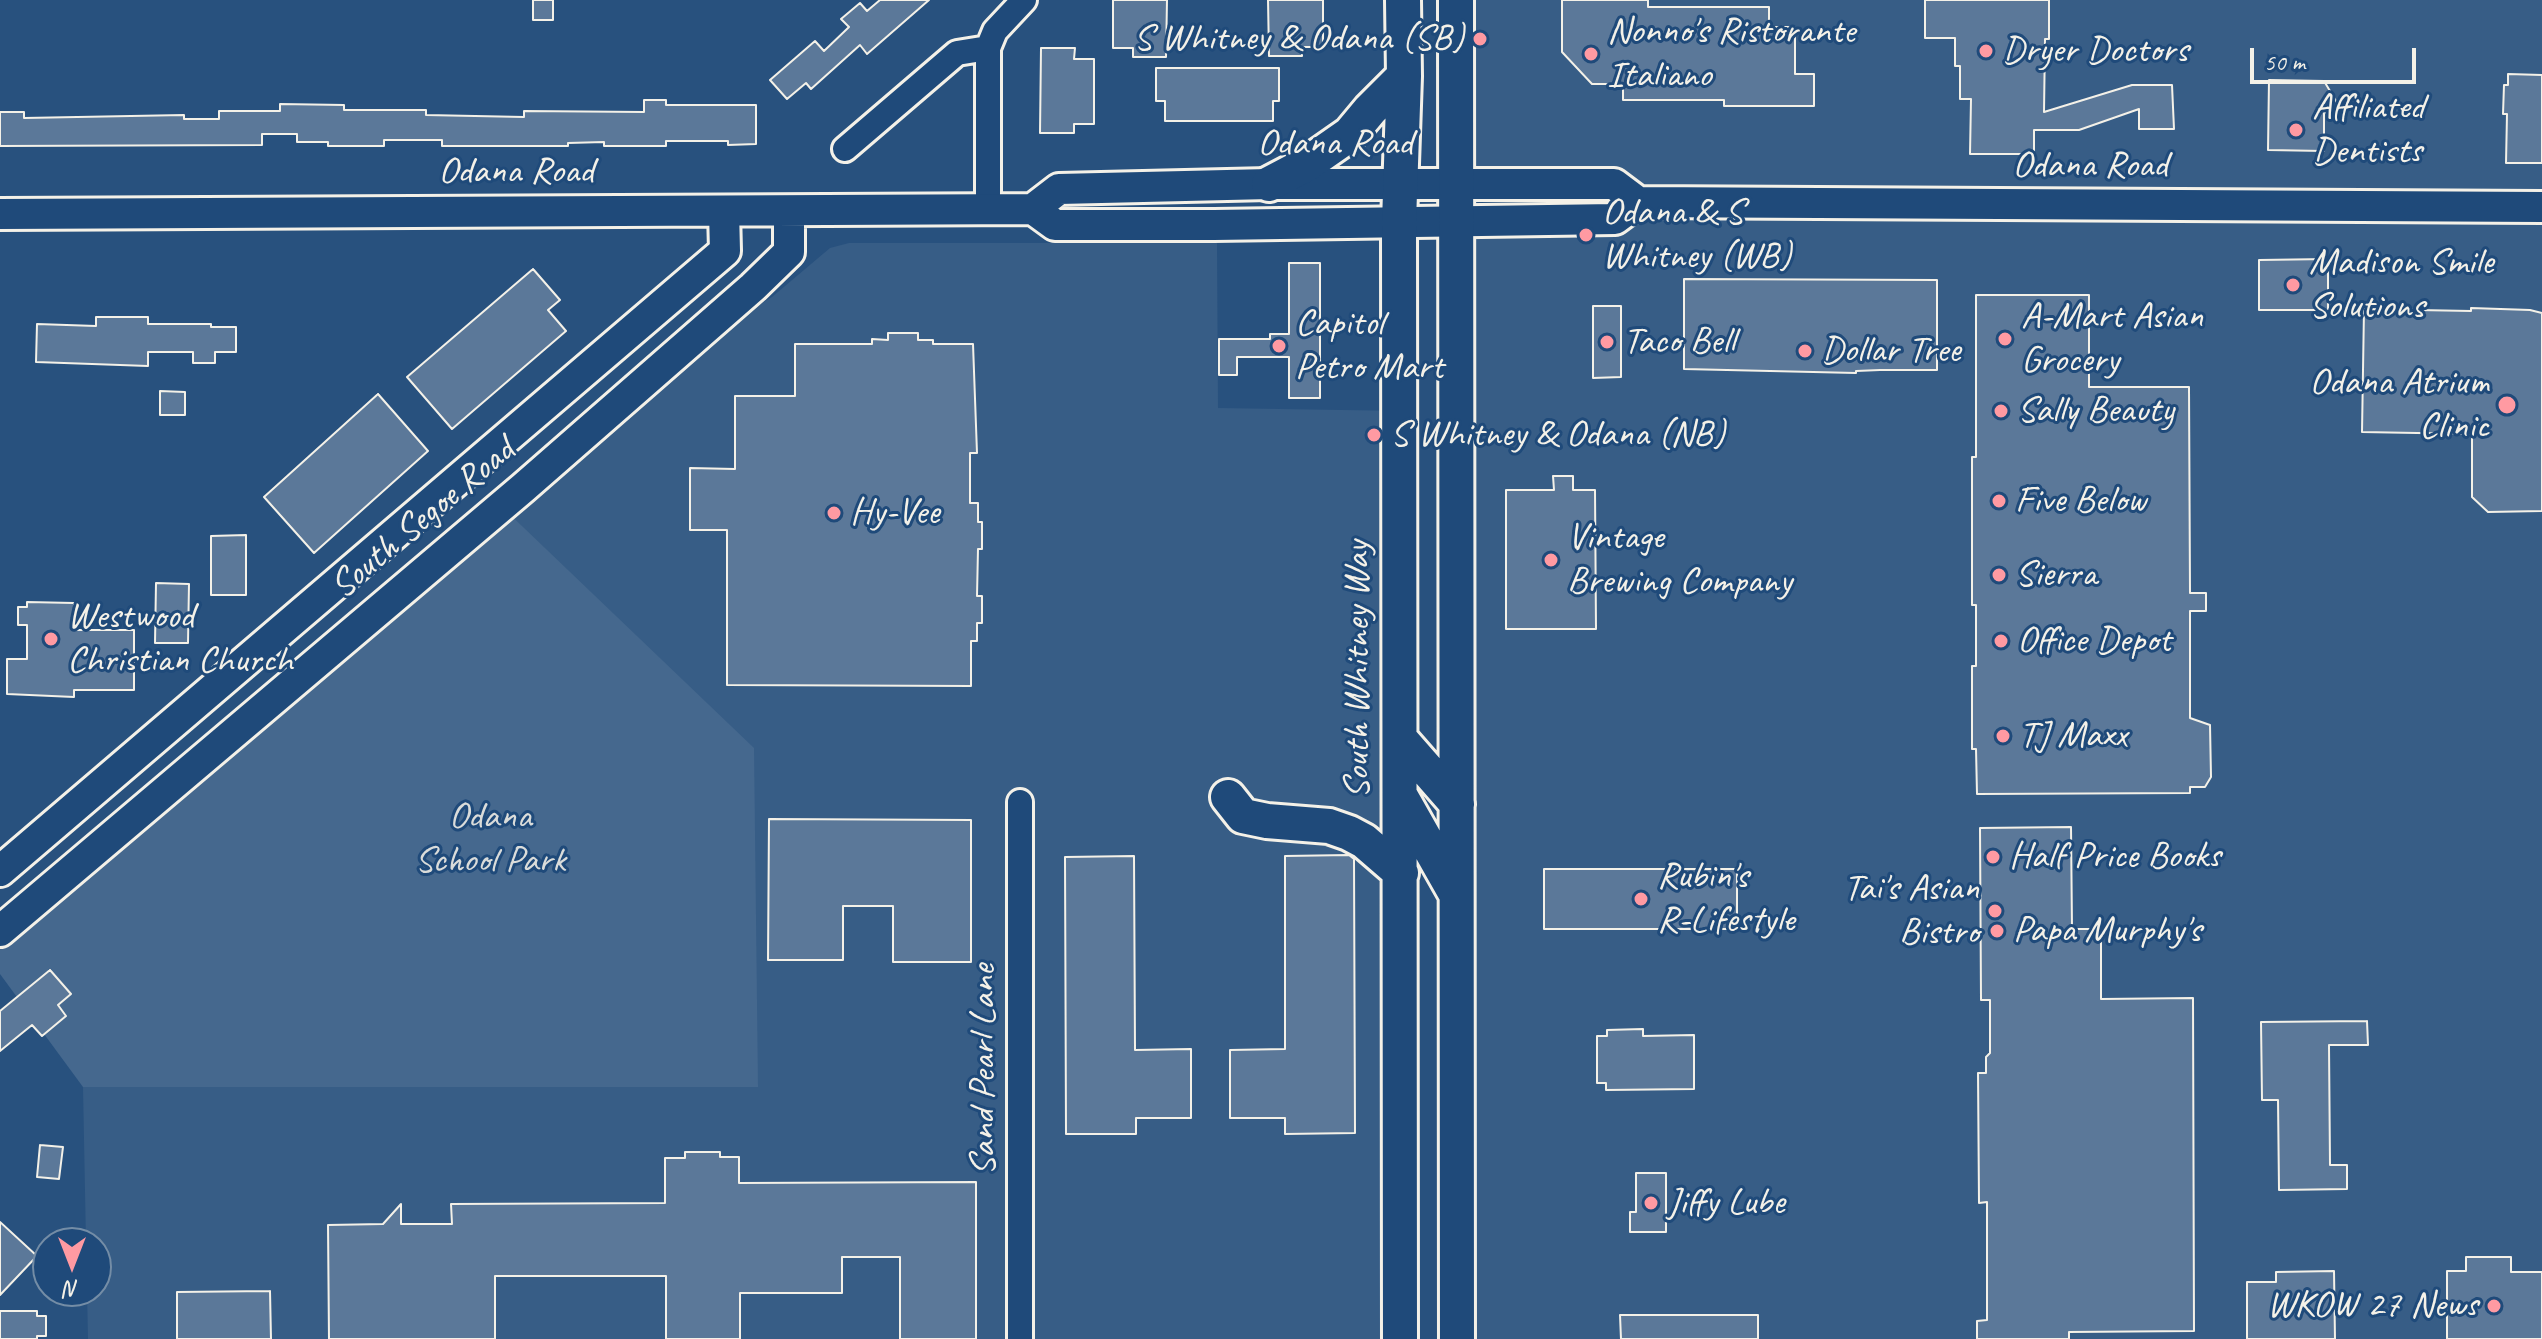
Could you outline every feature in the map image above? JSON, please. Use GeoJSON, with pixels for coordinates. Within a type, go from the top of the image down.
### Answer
{"type":"FeatureCollection","features":[{"type":"Feature","properties":{"kind":"main road","name":"South Whitney Way"},"geometry":{"type":"LineString","coordinates":[[1400,1339],[1399,222],[1403,0]]}},
{"type":"Feature","properties":{"kind":"main road"},"geometry":{"type":"LineString","coordinates":[[1456,0],[1457,1339]]}},
{"type":"Feature","properties":{"kind":"main road"},"geometry":{"type":"LineString","coordinates":[[1269,184],[1307,164],[1350,134],[1404,76]]}},
{"type":"Feature","properties":{"kind":"main road"},"geometry":{"type":"LineString","coordinates":[[1401,740],[1457,804]]}},
{"type":"Feature","properties":{"kind":"main road"},"geometry":{"type":"LineString","coordinates":[[1228,797],[1243,816],[1329,826],[1349,833],[1364,841],[1401,873]]}},
{"type":"Feature","properties":{"kind":"main road"},"geometry":{"type":"LineString","coordinates":[[1401,797],[1457,894]]}},
{"type":"Feature","properties":{"kind":"street"},"geometry":{"type":"LineString","coordinates":[[988,210],[988,48],[995,31],[1024,0]]}},
{"type":"Feature","properties":{"kind":"street"},"geometry":{"type":"LineString","coordinates":[[845,149],[957,53],[988,48]]}},
{"type":"Feature","properties":{"kind":"street","name":"Odana Road"},"geometry":{"type":"LineString","coordinates":[[0,214],[988,210],[1033,209],[1059,189],[1456,183],[1614,184],[1638,202],[2542,207]]}},
{"type":"Feature","properties":{"kind":"street","name":"Odana Road"},"geometry":{"type":"LineString","coordinates":[[1033,209],[1055,225],[1456,222],[1615,219],[1638,202]]}},
{"type":"Feature","properties":{"kind":"street","name":"South Segoe Road"},"geometry":{"type":"LineString","coordinates":[[0,871],[725,251],[724,211]]}},
{"type":"Feature","properties":{"kind":"street","name":"South Segoe Road"},"geometry":{"type":"LineString","coordinates":[[0,931],[523,488],[753,287],[789,252],[789,211]]}},
{"type":"Feature","properties":{"kind":"street","name":"Sand Pearl Lane"},"geometry":{"type":"LineString","coordinates":[[1020,802],[1020,1339]]}},
{"type":"Feature","properties":{"kind":"shaded area"},"geometry":{"type":"Polygon","coordinates":[[[1456,0],[2542,0],[2542,1339],[1457,1339],[1456,222],[1615,219],[1614,184],[1456,183],[1456,0]]]}},
{"type":"Feature","properties":{"kind":"shaded area"},"geometry":{"type":"Polygon","coordinates":[[[849,243],[1217,243],[1218,408],[1405,411],[1400,1339],[88,1339],[87,1307],[112,1307],[112,1227],[86,1227],[83,1087],[758,1087],[500,505],[674,355],[772,297],[830,248],[849,243]]]}},
{"type":"Feature","properties":{"kind":"green space","name":"Odana School Park"},"geometry":{"type":"Polygon","coordinates":[[[500,505],[754,748],[758,1087],[83,1087],[0,974],[0,931],[500,505]]]}},
{"type":"Feature","properties":{"kind":"building"},"geometry":{"type":"Polygon","coordinates":[[[533,0],[553,0],[553,20],[533,20],[533,0]]]}},
{"type":"Feature","properties":{"kind":"building"},"geometry":{"type":"Polygon","coordinates":[[[880,0],[929,0],[867,54],[860,45],[811,89],[806,83],[787,99],[770,80],[815,41],[824,51],[849,27],[841,19],[860,3],[867,11],[880,0]]]}},
{"type":"Feature","properties":{"kind":"building"},"geometry":{"type":"Polygon","coordinates":[[[1113,0],[1167,0],[1166,57],[1133,57],[1133,48],[1113,48],[1113,0]]]}},
{"type":"Feature","properties":{"kind":"building"},"geometry":{"type":"Polygon","coordinates":[[[1268,0],[1323,0],[1323,47],[1302,47],[1302,56],[1269,56],[1268,0]]]}},
{"type":"Feature","properties":{"kind":"building"},"geometry":{"type":"Polygon","coordinates":[[[1562,0],[1648,0],[1648,7],[1769,7],[1769,27],[1795,27],[1795,74],[1814,74],[1814,106],[1724,106],[1724,100],[1623,100],[1623,84],[1592,84],[1562,52],[1562,0]]]}},
{"type":"Feature","properties":{"kind":"building"},"geometry":{"type":"Polygon","coordinates":[[[1925,0],[2049,0],[2044,112],[2132,85],[2172,85],[2174,129],[2139,129],[2139,109],[2079,130],[2034,130],[2034,154],[1970,154],[1971,99],[1960,99],[1960,66],[1955,66],[1955,38],[1925,38],[1925,0]]]}},
{"type":"Feature","properties":{"kind":"building"},"geometry":{"type":"Polygon","coordinates":[[[1041,48],[1075,48],[1074,59],[1094,59],[1094,124],[1074,124],[1074,133],[1040,133],[1041,48]]]}},
{"type":"Feature","properties":{"kind":"building"},"geometry":{"type":"Polygon","coordinates":[[[1156,68],[1279,68],[1279,101],[1273,101],[1273,121],[1165,121],[1165,101],[1156,101],[1156,68]]]}},
{"type":"Feature","properties":{"kind":"building"},"geometry":{"type":"Polygon","coordinates":[[[2508,74],[2542,75],[2542,163],[2506,163],[2507,114],[2503,114],[2504,85],[2508,85],[2508,74]]]}},
{"type":"Feature","properties":{"kind":"building","name":"Affiliated Dentists"},"geometry":{"type":"Polygon","coordinates":[[[2269,80],[2324,81],[2339,106],[2324,113],[2324,151],[2268,150],[2269,80]]]}},
{"type":"Feature","properties":{"kind":"building"},"geometry":{"type":"Polygon","coordinates":[[[644,100],[666,100],[666,105],[756,105],[756,144],[666,141],[666,146],[604,146],[604,142],[568,143],[568,146],[442,146],[442,140],[384,140],[384,146],[328,146],[328,142],[297,142],[297,134],[262,134],[262,145],[0,146],[0,112],[24,112],[24,118],[184,115],[184,119],[219,119],[219,111],[280,111],[280,104],[344,105],[344,110],[426,110],[426,115],[524,117],[524,111],[644,112],[644,100]]]}},
{"type":"Feature","properties":{"kind":"building","name":"Madison Smile Solutions"},"geometry":{"type":"Polygon","coordinates":[[[2328,259],[2328,310],[2259,310],[2259,260],[2328,259]]]}},
{"type":"Feature","properties":{"kind":"building"},"geometry":{"type":"Polygon","coordinates":[[[1289,263],[1320,263],[1320,398],[1289,398],[1289,357],[1237,357],[1237,375],[1219,375],[1219,339],[1270,339],[1270,334],[1289,334],[1289,263]]]}},
{"type":"Feature","properties":{"kind":"building"},"geometry":{"type":"Polygon","coordinates":[[[533,269],[560,300],[548,310],[566,331],[452,429],[407,377],[533,269]]]}},
{"type":"Feature","properties":{"kind":"building"},"geometry":{"type":"Polygon","coordinates":[[[1684,279],[1937,280],[1937,370],[1856,373],[1684,369],[1684,279]]]}},
{"type":"Feature","properties":{"kind":"building"},"geometry":{"type":"Polygon","coordinates":[[[1976,295],[2089,295],[2089,387],[2189,387],[2190,593],[2206,593],[2206,611],[2190,611],[2190,718],[2210,725],[2211,777],[2205,787],[2190,787],[2190,793],[1977,794],[1976,749],[1972,749],[1972,666],[1976,666],[1976,605],[1972,605],[1972,457],[1976,457],[1976,295]]]}},
{"type":"Feature","properties":{"kind":"building","name":"Taco Bell"},"geometry":{"type":"Polygon","coordinates":[[[1593,306],[1621,306],[1621,377],[1593,378],[1593,306]]]}},
{"type":"Feature","properties":{"kind":"building"},"geometry":{"type":"Polygon","coordinates":[[[2471,308],[2542,313],[2542,511],[2488,512],[2472,497],[2472,434],[2362,432],[2364,309],[2471,311],[2471,308]]]}},
{"type":"Feature","properties":{"kind":"building"},"geometry":{"type":"Polygon","coordinates":[[[96,317],[148,317],[148,324],[236,327],[236,352],[215,352],[215,363],[193,363],[193,352],[148,352],[148,366],[36,362],[37,324],[96,326],[96,317]]]}},
{"type":"Feature","properties":{"kind":"building","name":"Hy-Vee"},"geometry":{"type":"Polygon","coordinates":[[[888,333],[918,333],[918,340],[933,340],[933,344],[973,344],[977,453],[970,453],[970,503],[978,503],[978,522],[982,522],[977,596],[982,596],[982,623],[977,623],[977,641],[971,641],[971,686],[727,685],[727,530],[690,530],[690,468],[735,469],[735,396],[795,396],[795,344],[872,344],[872,339],[888,340],[888,333]]]}},
{"type":"Feature","properties":{"kind":"building"},"geometry":{"type":"Polygon","coordinates":[[[160,391],[185,392],[185,415],[160,415],[160,391]]]}},
{"type":"Feature","properties":{"kind":"building"},"geometry":{"type":"Polygon","coordinates":[[[378,394],[428,451],[314,553],[264,497],[378,394]]]}},
{"type":"Feature","properties":{"kind":"building","name":"Vintage Brewing Company"},"geometry":{"type":"Polygon","coordinates":[[[1553,476],[1573,476],[1573,490],[1595,490],[1596,629],[1506,629],[1506,490],[1554,490],[1553,476]]]}},
{"type":"Feature","properties":{"kind":"building"},"geometry":{"type":"Polygon","coordinates":[[[246,535],[246,595],[211,595],[211,536],[246,535]]]}},
{"type":"Feature","properties":{"kind":"building"},"geometry":{"type":"Polygon","coordinates":[[[156,583],[189,584],[188,643],[155,643],[156,583]]]}},
{"type":"Feature","properties":{"kind":"building"},"geometry":{"type":"Polygon","coordinates":[[[27,602],[74,603],[74,630],[134,630],[134,690],[74,690],[74,697],[7,694],[7,659],[27,659],[27,625],[18,625],[18,607],[27,607],[27,602]]]}},
{"type":"Feature","properties":{"kind":"building"},"geometry":{"type":"Polygon","coordinates":[[[769,819],[971,820],[971,962],[893,962],[893,906],[843,906],[843,960],[768,960],[769,819]]]}},
{"type":"Feature","properties":{"kind":"building"},"geometry":{"type":"Polygon","coordinates":[[[2071,827],[2072,929],[2101,929],[2101,999],[2193,998],[2194,1331],[2069,1332],[2069,1339],[1977,1339],[1977,1321],[1987,1320],[1987,1202],[1979,1203],[1978,1073],[1986,1073],[1986,1057],[1990,1053],[1990,1000],[1981,1000],[1980,828],[2071,827]]]}},
{"type":"Feature","properties":{"kind":"building"},"geometry":{"type":"Polygon","coordinates":[[[1349,855],[1354,859],[1355,1133],[1285,1134],[1285,1118],[1230,1118],[1230,1050],[1285,1049],[1285,856],[1349,855]]]}},
{"type":"Feature","properties":{"kind":"building"},"geometry":{"type":"Polygon","coordinates":[[[1134,856],[1135,1050],[1191,1049],[1191,1118],[1136,1118],[1136,1134],[1066,1134],[1065,857],[1134,856]]]}},
{"type":"Feature","properties":{"kind":"building","name":"Rubin's R-Lifestyle"},"geometry":{"type":"Polygon","coordinates":[[[1544,869],[1737,869],[1737,929],[1544,929],[1544,869]]]}},
{"type":"Feature","properties":{"kind":"building"},"geometry":{"type":"Polygon","coordinates":[[[50,970],[71,994],[58,1005],[66,1016],[42,1036],[32,1025],[0,1051],[0,1011],[50,970]]]}},
{"type":"Feature","properties":{"kind":"building"},"geometry":{"type":"Polygon","coordinates":[[[2367,1021],[2368,1045],[2329,1045],[2330,1165],[2347,1165],[2347,1189],[2279,1190],[2278,1100],[2262,1100],[2261,1022],[2367,1021]]]}},
{"type":"Feature","properties":{"kind":"building"},"geometry":{"type":"Polygon","coordinates":[[[1643,1029],[1643,1036],[1694,1035],[1694,1089],[1606,1090],[1606,1083],[1597,1083],[1597,1036],[1607,1036],[1607,1030],[1643,1029]]]}},
{"type":"Feature","properties":{"kind":"building"},"geometry":{"type":"Polygon","coordinates":[[[40,1145],[63,1147],[59,1179],[37,1177],[40,1145]]]}},
{"type":"Feature","properties":{"kind":"building"},"geometry":{"type":"Polygon","coordinates":[[[685,1152],[720,1152],[720,1157],[739,1157],[739,1183],[976,1182],[976,1339],[900,1339],[900,1257],[842,1257],[842,1293],[740,1293],[740,1339],[666,1339],[666,1276],[495,1276],[495,1339],[329,1339],[328,1225],[383,1224],[401,1204],[401,1224],[452,1224],[451,1204],[665,1203],[665,1158],[685,1158],[685,1152]]]}},
{"type":"Feature","properties":{"kind":"building","name":"Jiffy Lube"},"geometry":{"type":"Polygon","coordinates":[[[1636,1173],[1666,1173],[1666,1232],[1630,1232],[1630,1212],[1636,1212],[1636,1173]]]}},
{"type":"Feature","properties":{"kind":"building"},"geometry":{"type":"Polygon","coordinates":[[[0,1222],[32,1251],[32,1261],[0,1295],[0,1222]]]}},
{"type":"Feature","properties":{"kind":"building","name":"WKOW 27 News"},"geometry":{"type":"Polygon","coordinates":[[[2466,1257],[2511,1257],[2511,1272],[2542,1272],[2542,1339],[2447,1339],[2447,1271],[2466,1271],[2466,1257]]]}},
{"type":"Feature","properties":{"kind":"building"},"geometry":{"type":"Polygon","coordinates":[[[2334,1271],[2335,1339],[2247,1339],[2247,1282],[2276,1282],[2276,1272],[2334,1271]]]}},
{"type":"Feature","properties":{"kind":"building"},"geometry":{"type":"Polygon","coordinates":[[[270,1291],[271,1339],[177,1339],[177,1292],[270,1291]]]}},
{"type":"Feature","properties":{"kind":"building"},"geometry":{"type":"Polygon","coordinates":[[[0,1311],[37,1311],[37,1316],[46,1316],[46,1336],[37,1336],[37,1339],[0,1339],[0,1311]]]}},
{"type":"Feature","properties":{"kind":"building"},"geometry":{"type":"Polygon","coordinates":[[[1620,1315],[1758,1315],[1758,1339],[1621,1339],[1620,1315]]]}},
{"type":"Feature","properties":{"kind":"place","name":"S Whitney & Odana (SB)"},"geometry":{"type":"Point","coordinates":[1480,39]}},
{"type":"Feature","properties":{"kind":"place","name":"Dryer Doctors"},"geometry":{"type":"Point","coordinates":[1986,51]}},
{"type":"Feature","properties":{"kind":"place","name":"Nonno's Ristorante Italiano"},"geometry":{"type":"Point","coordinates":[1591,54]}},
{"type":"Feature","properties":{"kind":"place","name":"Affiliated Dentists"},"geometry":{"type":"Point","coordinates":[2296,130]}},
{"type":"Feature","properties":{"kind":"place","name":"Odana & S Whitney (WB)"},"geometry":{"type":"Point","coordinates":[1586,235]}},
{"type":"Feature","properties":{"kind":"place","name":"Madison Smile Solutions"},"geometry":{"type":"Point","coordinates":[2293,285]}},
{"type":"Feature","properties":{"kind":"place","name":"A-Mart Asian Grocery"},"geometry":{"type":"Point","coordinates":[2005,339]}},
{"type":"Feature","properties":{"kind":"place","name":"Taco Bell"},"geometry":{"type":"Point","coordinates":[1607,342]}},
{"type":"Feature","properties":{"kind":"place","name":"Capitol Petro Mart"},"geometry":{"type":"Point","coordinates":[1279,346]}},
{"type":"Feature","properties":{"kind":"place","name":"Dollar Tree"},"geometry":{"type":"Point","coordinates":[1805,351]}},
{"type":"Feature","properties":{"kind":"place","name":"Odana Atrium Clinic"},"geometry":{"type":"Point","coordinates":[2507,405]}},
{"type":"Feature","properties":{"kind":"place","name":"Sally Beauty"},"geometry":{"type":"Point","coordinates":[2001,411]}},
{"type":"Feature","properties":{"kind":"place","name":"S Whitney & Odana (NB)"},"geometry":{"type":"Point","coordinates":[1374,435]}},
{"type":"Feature","properties":{"kind":"place","name":"Five Below"},"geometry":{"type":"Point","coordinates":[1999,501]}},
{"type":"Feature","properties":{"kind":"place","name":"Hy-Vee"},"geometry":{"type":"Point","coordinates":[834,513]}},
{"type":"Feature","properties":{"kind":"place","name":"Vintage Brewing Company"},"geometry":{"type":"Point","coordinates":[1551,560]}},
{"type":"Feature","properties":{"kind":"place","name":"Sierra"},"geometry":{"type":"Point","coordinates":[1999,575]}},
{"type":"Feature","properties":{"kind":"place","name":"Westwood Christian Church"},"geometry":{"type":"Point","coordinates":[51,639]}},
{"type":"Feature","properties":{"kind":"place","name":"Office Depot"},"geometry":{"type":"Point","coordinates":[2001,641]}},
{"type":"Feature","properties":{"kind":"place","name":"TJ Maxx"},"geometry":{"type":"Point","coordinates":[2003,736]}},
{"type":"Feature","properties":{"kind":"place","name":"Half Price Books"},"geometry":{"type":"Point","coordinates":[1993,857]}},
{"type":"Feature","properties":{"kind":"place","name":"Rubin's R-Lifestyle"},"geometry":{"type":"Point","coordinates":[1641,899]}},
{"type":"Feature","properties":{"kind":"place","name":"Tai's Asian Bistro"},"geometry":{"type":"Point","coordinates":[1995,911]}},
{"type":"Feature","properties":{"kind":"place","name":"Papa Murphy's"},"geometry":{"type":"Point","coordinates":[1997,931]}},
{"type":"Feature","properties":{"kind":"place","name":"Jiffy Lube"},"geometry":{"type":"Point","coordinates":[1651,1203]}},
{"type":"Feature","properties":{"kind":"place","name":"WKOW 27 News"},"geometry":{"type":"Point","coordinates":[2494,1306]}}]}
